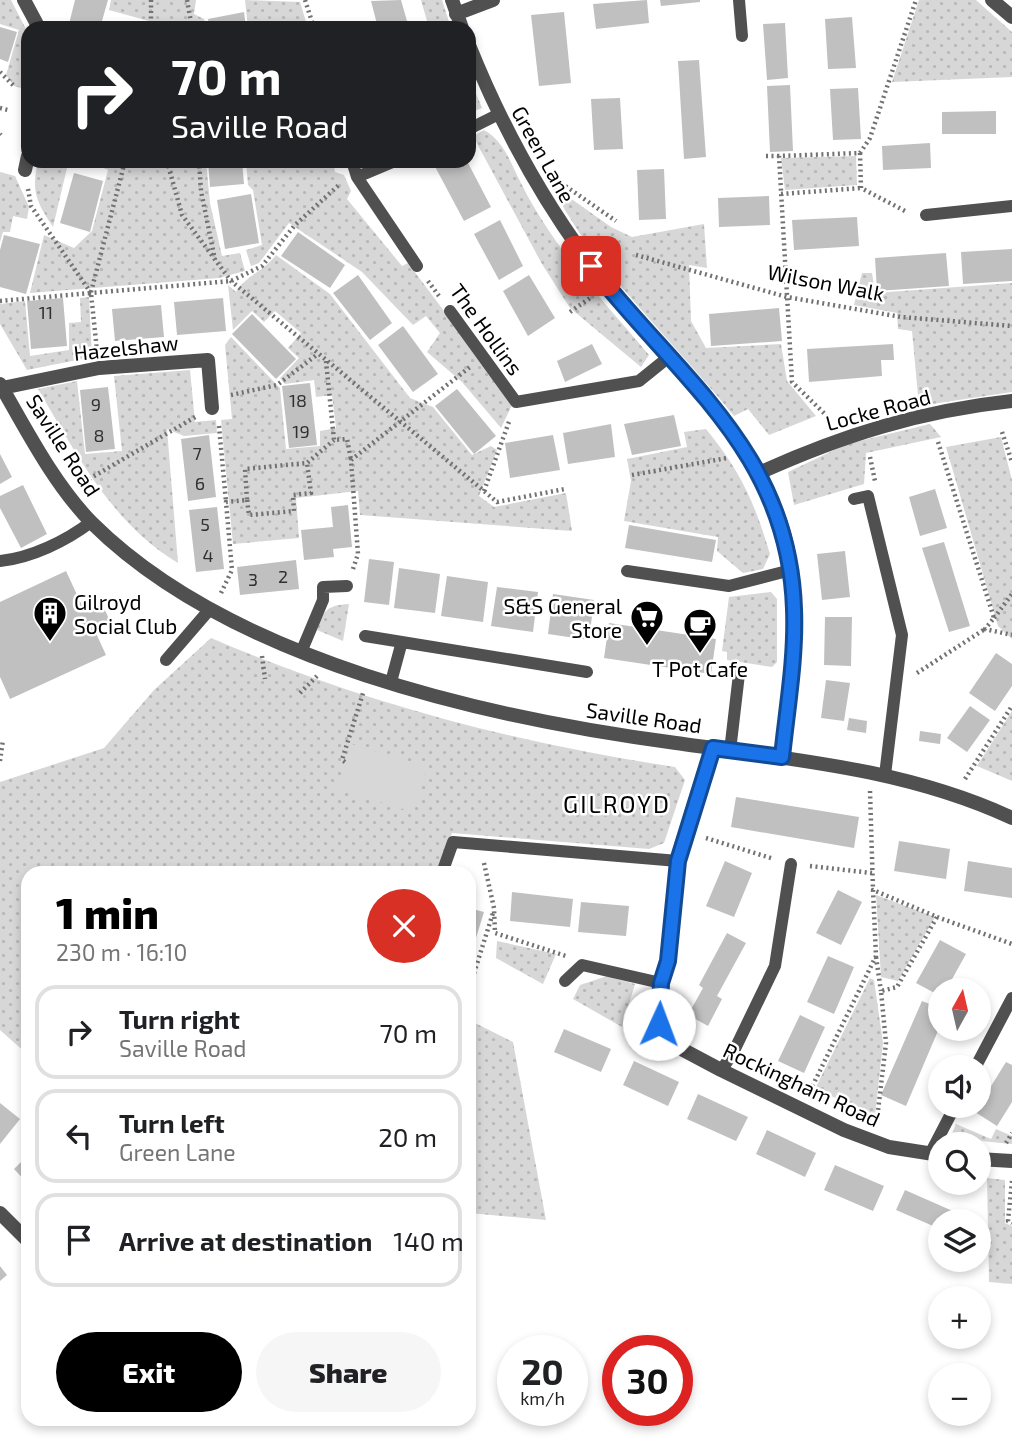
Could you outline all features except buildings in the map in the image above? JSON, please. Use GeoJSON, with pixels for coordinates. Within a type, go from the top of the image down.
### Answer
{"type":"FeatureCollection","features":[{"type":"Feature","properties":{"kind":"street"},"geometry":{"type":"LineString","coordinates":[[24,0],[35,21]]}},
{"type":"Feature","properties":{"kind":"street"},"geometry":{"type":"LineString","coordinates":[[454,7],[493,0]]}},
{"type":"Feature","properties":{"kind":"street"},"geometry":{"type":"LineString","coordinates":[[992,0],[1012,17]]}},
{"type":"Feature","properties":{"kind":"street","name":"Green Lane"},"geometry":{"type":"LineString","coordinates":[[476,62],[497,115],[560,225],[607,286],[710,402],[748,452],[759,473],[784,532],[791,570],[793,653],[782,757]]}},
{"type":"Feature","properties":{"kind":"street","name":"Hazelshaw"},"geometry":{"type":"LineString","coordinates":[[1,386],[99,368],[208,360],[212,408]]}},
{"type":"Feature","properties":{"kind":"street","name":"Saville Road"},"geometry":{"type":"LineString","coordinates":[[1,386],[55,477],[91,522],[153,574],[210,609],[302,650],[391,682],[518,717],[597,733],[782,757],[885,775],[955,795],[1012,818]]}},
{"type":"Feature","properties":{"kind":"street","name":"Locke Road"},"geometry":{"type":"LineString","coordinates":[[759,473],[828,442],[875,426],[1012,401]]}},
{"type":"Feature","properties":{"kind":"street","name":"Rockingham Road"},"geometry":{"type":"LineString","coordinates":[[713,748],[678,861],[668,961],[661,983],[659,1024],[665,1036],[674,1045],[721,1070],[844,1130],[889,1147],[928,1154]]}},
{"type":"Feature","properties":{"kind":"street"},"geometry":{"type":"LineString","coordinates":[[991,1160],[1012,1161]]}},
{"type":"Feature","properties":{"kind":"street"},"geometry":{"type":"LineString","coordinates":[[0,1213],[21,1234]]}},
{"type":"Feature","properties":{"kind":"lane"},"geometry":{"type":"LineString","coordinates":[[739,0],[742,36]]}},
{"type":"Feature","properties":{"kind":"lane"},"geometry":{"type":"LineString","coordinates":[[476,126],[497,115]]}},
{"type":"Feature","properties":{"kind":"lane"},"geometry":{"type":"LineString","coordinates":[[354,168],[357,177],[417,266]]}},
{"type":"Feature","properties":{"kind":"lane"},"geometry":{"type":"LineString","coordinates":[[357,177],[378,168]]}},
{"type":"Feature","properties":{"kind":"lane"},"geometry":{"type":"LineString","coordinates":[[926,215],[1012,206]]}},
{"type":"Feature","properties":{"kind":"lane","name":"The Hollins"},"geometry":{"type":"LineString","coordinates":[[450,311],[516,402],[639,381],[670,356]]}},
{"type":"Feature","properties":{"kind":"lane"},"geometry":{"type":"LineString","coordinates":[[854,499],[868,496],[902,635],[885,775]]}},
{"type":"Feature","properties":{"kind":"lane"},"geometry":{"type":"LineString","coordinates":[[0,561],[13,560],[73,536],[91,522]]}},
{"type":"Feature","properties":{"kind":"lane"},"geometry":{"type":"LineString","coordinates":[[627,570],[729,586],[791,570]]}},
{"type":"Feature","properties":{"kind":"lane"},"geometry":{"type":"LineString","coordinates":[[302,650],[323,600],[323,587],[347,586]]}},
{"type":"Feature","properties":{"kind":"lane"},"geometry":{"type":"LineString","coordinates":[[166,660],[210,609]]}},
{"type":"Feature","properties":{"kind":"lane","name":"Saville Road"},"geometry":{"type":"LineString","coordinates":[[365,636],[401,645],[587,672]]}},
{"type":"Feature","properties":{"kind":"lane"},"geometry":{"type":"LineString","coordinates":[[391,682],[401,645]]}},
{"type":"Feature","properties":{"kind":"lane"},"geometry":{"type":"LineString","coordinates":[[730,751],[739,674]]}},
{"type":"Feature","properties":{"kind":"lane"},"geometry":{"type":"LineString","coordinates":[[444,866],[453,842],[678,861]]}},
{"type":"Feature","properties":{"kind":"lane"},"geometry":{"type":"LineString","coordinates":[[721,1070],[732,1055],[775,966],[791,864]]}},
{"type":"Feature","properties":{"kind":"lane"},"geometry":{"type":"LineString","coordinates":[[565,981],[582,965],[661,983]]}},
{"type":"Feature","properties":{"kind":"lane"},"geometry":{"type":"LineString","coordinates":[[982,1055],[1012,998]]}},
{"type":"Feature","properties":{"kind":"path"},"geometry":{"type":"LineString","coordinates":[[151,0],[151,21]]}},
{"type":"Feature","properties":{"kind":"path"},"geometry":{"type":"LineString","coordinates":[[187,0],[191,21]]}},
{"type":"Feature","properties":{"kind":"path"},"geometry":{"type":"LineString","coordinates":[[305,0],[312,21]]}},
{"type":"Feature","properties":{"kind":"path"},"geometry":{"type":"LineString","coordinates":[[861,188],[860,153],[870,138],[916,0]]}},
{"type":"Feature","properties":{"kind":"path"},"geometry":{"type":"LineString","coordinates":[[0,72],[14,86]]}},
{"type":"Feature","properties":{"kind":"path"},"geometry":{"type":"LineString","coordinates":[[0,108],[8,110]]}},
{"type":"Feature","properties":{"kind":"path"},"geometry":{"type":"LineString","coordinates":[[766,156],[860,153]]}},
{"type":"Feature","properties":{"kind":"path"},"geometry":{"type":"LineString","coordinates":[[779,156],[792,382],[828,418]]}},
{"type":"Feature","properties":{"kind":"path"},"geometry":{"type":"LineString","coordinates":[[27,168],[31,206],[91,293]]}},
{"type":"Feature","properties":{"kind":"path"},"geometry":{"type":"LineString","coordinates":[[99,368],[91,293],[123,168]]}},
{"type":"Feature","properties":{"kind":"path"},"geometry":{"type":"LineString","coordinates":[[169,168],[182,215],[231,281],[497,502],[565,489]]}},
{"type":"Feature","properties":{"kind":"path"},"geometry":{"type":"LineString","coordinates":[[199,168],[201,191],[216,263]]}},
{"type":"Feature","properties":{"kind":"path"},"geometry":{"type":"LineString","coordinates":[[550,175],[617,221]]}},
{"type":"Feature","properties":{"kind":"path"},"geometry":{"type":"LineString","coordinates":[[0,301],[231,281],[262,266],[295,225],[342,183],[357,177]]}},
{"type":"Feature","properties":{"kind":"path"},"geometry":{"type":"LineString","coordinates":[[781,194],[861,188],[914,216],[926,215]]}},
{"type":"Feature","properties":{"kind":"path","name":"Wilson Walk"},"geometry":{"type":"LineString","coordinates":[[636,255],[787,297],[901,317],[1012,326]]}},
{"type":"Feature","properties":{"kind":"path","name":"The Hollins"},"geometry":{"type":"LineString","coordinates":[[417,266],[450,311]]}},
{"type":"Feature","properties":{"kind":"path"},"geometry":{"type":"LineString","coordinates":[[351,460],[483,356]]}},
{"type":"Feature","properties":{"kind":"path"},"geometry":{"type":"LineString","coordinates":[[326,360],[334,440]]}},
{"type":"Feature","properties":{"kind":"path"},"geometry":{"type":"LineString","coordinates":[[484,491],[516,402]]}},
{"type":"Feature","properties":{"kind":"path"},"geometry":{"type":"LineString","coordinates":[[212,408],[218,421],[232,570],[219,596]]}},
{"type":"Feature","properties":{"kind":"path"},"geometry":{"type":"LineString","coordinates":[[1002,432],[1012,462]]}},
{"type":"Feature","properties":{"kind":"path"},"geometry":{"type":"LineString","coordinates":[[307,463],[311,493],[293,495],[294,510],[249,515],[245,469],[307,463],[334,440],[347,439],[358,554],[347,586]]}},
{"type":"Feature","properties":{"kind":"path"},"geometry":{"type":"LineString","coordinates":[[938,443],[994,618]]}},
{"type":"Feature","properties":{"kind":"path"},"geometry":{"type":"LineString","coordinates":[[632,475],[735,457]]}},
{"type":"Feature","properties":{"kind":"path"},"geometry":{"type":"LineString","coordinates":[[226,502],[247,500]]}},
{"type":"Feature","properties":{"kind":"path"},"geometry":{"type":"LineString","coordinates":[[895,686],[985,629],[1012,594]]}},
{"type":"Feature","properties":{"kind":"path"},"geometry":{"type":"LineString","coordinates":[[985,629],[1012,635]]}},
{"type":"Feature","properties":{"kind":"path"},"geometry":{"type":"LineString","coordinates":[[345,762],[342,760],[369,675]]}},
{"type":"Feature","properties":{"kind":"path"},"geometry":{"type":"LineString","coordinates":[[955,795],[1012,706]]}},
{"type":"Feature","properties":{"kind":"path"},"geometry":{"type":"LineString","coordinates":[[0,761],[3,740]]}},
{"type":"Feature","properties":{"kind":"path"},"geometry":{"type":"LineString","coordinates":[[869,772],[876,956],[886,1043],[877,1119]]}},
{"type":"Feature","properties":{"kind":"path"},"geometry":{"type":"LineString","coordinates":[[480,845],[494,908],[495,933],[559,951],[582,965]]}},
{"type":"Feature","properties":{"kind":"path"},"geometry":{"type":"LineString","coordinates":[[873,890],[1012,944]]}},
{"type":"Feature","properties":{"kind":"path"},"geometry":{"type":"LineString","coordinates":[[476,966],[494,908]]}},
{"type":"Feature","properties":{"kind":"path"},"geometry":{"type":"LineString","coordinates":[[881,991],[897,987],[937,917]]}},
{"type":"Feature","properties":{"kind":"path"},"geometry":{"type":"LineString","coordinates":[[810,1091],[876,956]]}},
{"type":"Feature","properties":{"kind":"path"},"geometry":{"type":"LineString","coordinates":[[1012,1177],[1008,1221],[1012,1223]]}},
{"type":"Feature","properties":{"kind":"shaded area"},"geometry":{"type":"Polygon","coordinates":[[[0,0],[11,0],[22,21],[21,88],[14,86],[6,75],[19,30],[0,24],[0,0]]]}},
{"type":"Feature","properties":{"kind":"shaded area"},"geometry":{"type":"Polygon","coordinates":[[[111,0],[196,0],[194,14],[204,21],[149,21],[109,10],[111,0]]]}},
{"type":"Feature","properties":{"kind":"shaded area"},"geometry":{"type":"Polygon","coordinates":[[[245,0],[300,2],[306,21],[247,21],[245,0]]]}},
{"type":"Feature","properties":{"kind":"shaded area"},"geometry":{"type":"Polygon","coordinates":[[[421,0],[442,0],[449,21],[427,21],[421,0]]]}},
{"type":"Feature","properties":{"kind":"shaded area"},"geometry":{"type":"Polygon","coordinates":[[[919,0],[976,0],[1012,32],[1012,77],[892,82],[919,0]]]}},
{"type":"Feature","properties":{"kind":"shaded area"},"geometry":{"type":"Polygon","coordinates":[[[476,94],[482,108],[476,110],[476,94]]]}},
{"type":"Feature","properties":{"kind":"shaded area"},"geometry":{"type":"Polygon","coordinates":[[[484,130],[503,148],[550,232],[598,295],[649,355],[641,367],[570,308],[542,264],[476,142],[476,134],[484,130]]]}},
{"type":"Feature","properties":{"kind":"shaded area"},"geometry":{"type":"Polygon","coordinates":[[[856,156],[857,185],[785,190],[781,158],[856,156]]]}},
{"type":"Feature","properties":{"kind":"shaded area"},"geometry":{"type":"Polygon","coordinates":[[[37,168],[67,168],[53,227],[36,196],[37,168]]]}},
{"type":"Feature","properties":{"kind":"shaded area"},"geometry":{"type":"Polygon","coordinates":[[[103,168],[207,168],[210,203],[222,256],[240,253],[245,271],[219,278],[30,293],[44,235],[74,248],[92,231],[108,170],[103,168]]]}},
{"type":"Feature","properties":{"kind":"shaded area"},"geometry":{"type":"Polygon","coordinates":[[[247,168],[334,168],[335,172],[344,175],[351,191],[347,199],[402,266],[408,263],[513,403],[501,428],[462,382],[427,352],[440,333],[426,316],[413,325],[362,272],[289,223],[259,263],[251,266],[246,250],[262,245],[253,190],[248,185],[247,168]]]}},
{"type":"Feature","properties":{"kind":"shaded area"},"geometry":{"type":"Polygon","coordinates":[[[0,172],[15,176],[29,207],[27,219],[13,216],[10,232],[3,232],[0,242],[0,172]]]}},
{"type":"Feature","properties":{"kind":"shaded area"},"geometry":{"type":"Polygon","coordinates":[[[549,183],[611,227],[632,237],[704,224],[707,268],[689,265],[691,321],[706,348],[781,344],[787,381],[816,416],[769,435],[748,409],[734,416],[601,261],[549,183]]]}},
{"type":"Feature","properties":{"kind":"shaded area"},"geometry":{"type":"Polygon","coordinates":[[[276,255],[330,294],[410,398],[433,407],[472,455],[491,446],[497,450],[479,496],[494,507],[566,493],[572,531],[360,515],[358,491],[296,498],[299,538],[233,544],[221,420],[232,419],[225,345],[231,337],[280,388],[286,449],[320,446],[320,431],[336,428],[332,395],[316,397],[314,380],[285,384],[280,378],[299,358],[288,348],[301,333],[275,311],[264,322],[252,311],[233,330],[228,285],[236,292],[276,255]]]}},
{"type":"Feature","properties":{"kind":"shaded area"},"geometry":{"type":"Polygon","coordinates":[[[862,273],[872,273],[875,293],[1012,283],[1012,392],[919,406],[912,331],[898,329],[897,313],[854,305],[862,273]]]}},
{"type":"Feature","properties":{"kind":"shaded area"},"geometry":{"type":"Polygon","coordinates":[[[89,297],[92,357],[27,370],[0,324],[0,304],[25,301],[30,356],[69,350],[69,323],[81,322],[80,298],[89,297]]]}},
{"type":"Feature","properties":{"kind":"shaded area"},"geometry":{"type":"Polygon","coordinates":[[[190,370],[195,422],[216,420],[217,433],[184,436],[167,429],[178,563],[155,547],[115,508],[82,462],[38,389],[77,381],[85,454],[122,451],[114,376],[190,370]]]}},
{"type":"Feature","properties":{"kind":"shaded area"},"geometry":{"type":"Polygon","coordinates":[[[930,424],[941,437],[866,453],[864,484],[794,505],[788,472],[847,444],[930,424]]]}},
{"type":"Feature","properties":{"kind":"shaded area"},"geometry":{"type":"Polygon","coordinates":[[[706,429],[729,459],[752,502],[770,554],[763,569],[743,573],[717,551],[718,537],[624,521],[631,481],[627,459],[687,447],[684,432],[706,429]]]}},
{"type":"Feature","properties":{"kind":"shaded area"},"geometry":{"type":"Polygon","coordinates":[[[1001,437],[1012,480],[1012,639],[998,626],[946,447],[1001,437]]]}},
{"type":"Feature","properties":{"kind":"shaded area"},"geometry":{"type":"Polygon","coordinates":[[[771,592],[777,599],[777,662],[772,667],[727,660],[727,652],[722,651],[729,597],[771,592]]]}},
{"type":"Feature","properties":{"kind":"shaded area"},"geometry":{"type":"Polygon","coordinates":[[[349,604],[343,641],[317,630],[327,610],[349,604]]]}},
{"type":"Feature","properties":{"kind":"shaded area"},"geometry":{"type":"Polygon","coordinates":[[[211,638],[267,661],[381,701],[497,733],[675,767],[685,780],[664,843],[649,849],[452,833],[439,866],[21,866],[21,1049],[0,1030],[0,782],[104,748],[154,690],[211,638]]]}},
{"type":"Feature","properties":{"kind":"shaded area"},"geometry":{"type":"Polygon","coordinates":[[[1012,711],[1012,781],[977,766],[1012,711]]]}},
{"type":"Feature","properties":{"kind":"shaded area"},"geometry":{"type":"Polygon","coordinates":[[[351,744],[427,767],[413,812],[337,789],[351,744]]]}},
{"type":"Feature","properties":{"kind":"shaded area"},"geometry":{"type":"Polygon","coordinates":[[[876,895],[935,917],[898,981],[881,977],[876,895]]]}},
{"type":"Feature","properties":{"kind":"shaded area"},"geometry":{"type":"Polygon","coordinates":[[[497,941],[556,954],[543,984],[496,958],[497,941]]]}},
{"type":"Feature","properties":{"kind":"shaded area"},"geometry":{"type":"Polygon","coordinates":[[[607,976],[635,984],[622,1027],[573,999],[580,985],[607,976]]]}},
{"type":"Feature","properties":{"kind":"shaded area"},"geometry":{"type":"Polygon","coordinates":[[[870,978],[874,980],[883,1043],[875,1115],[815,1089],[870,978]]]}},
{"type":"Feature","properties":{"kind":"shaded area"},"geometry":{"type":"Polygon","coordinates":[[[476,1024],[513,1042],[546,1220],[476,1214],[476,1024]]]}},
{"type":"Feature","properties":{"kind":"shaded area"},"geometry":{"type":"Polygon","coordinates":[[[956,1124],[975,1132],[953,1132],[956,1124]]]}},
{"type":"Feature","properties":{"kind":"shaded area"},"geometry":{"type":"Polygon","coordinates":[[[996,1129],[1012,1136],[1012,1144],[991,1142],[996,1129]]]}},
{"type":"Feature","properties":{"kind":"shaded area"},"geometry":{"type":"Polygon","coordinates":[[[991,1178],[1005,1180],[1005,1223],[1012,1226],[1012,1284],[989,1282],[991,1209],[988,1209],[991,1178]]]}},
{"type":"Feature","properties":{"kind":"place","name":"Gilroyd Social Club"},"geometry":{"type":"Point","coordinates":[50,643]}},
{"type":"Feature","properties":{"kind":"place","name":"S&S General Store"},"geometry":{"type":"Point","coordinates":[647,647]}},
{"type":"Feature","properties":{"kind":"place","name":"T Pot Cafe"},"geometry":{"type":"Point","coordinates":[700,655]}},
{"type":"Feature","properties":{"kind":"district","name":"GILROYD"},"geometry":{"type":"Point","coordinates":[617,803]}},
{"type":"Feature","properties":{"kind":"route"},"geometry":{"type":"LineString","coordinates":[[591,266],[710,402],[748,452],[784,532],[791,570],[793,653],[782,757],[713,748],[685,830],[678,861],[668,961],[661,983],[659,1024]]}}]}
